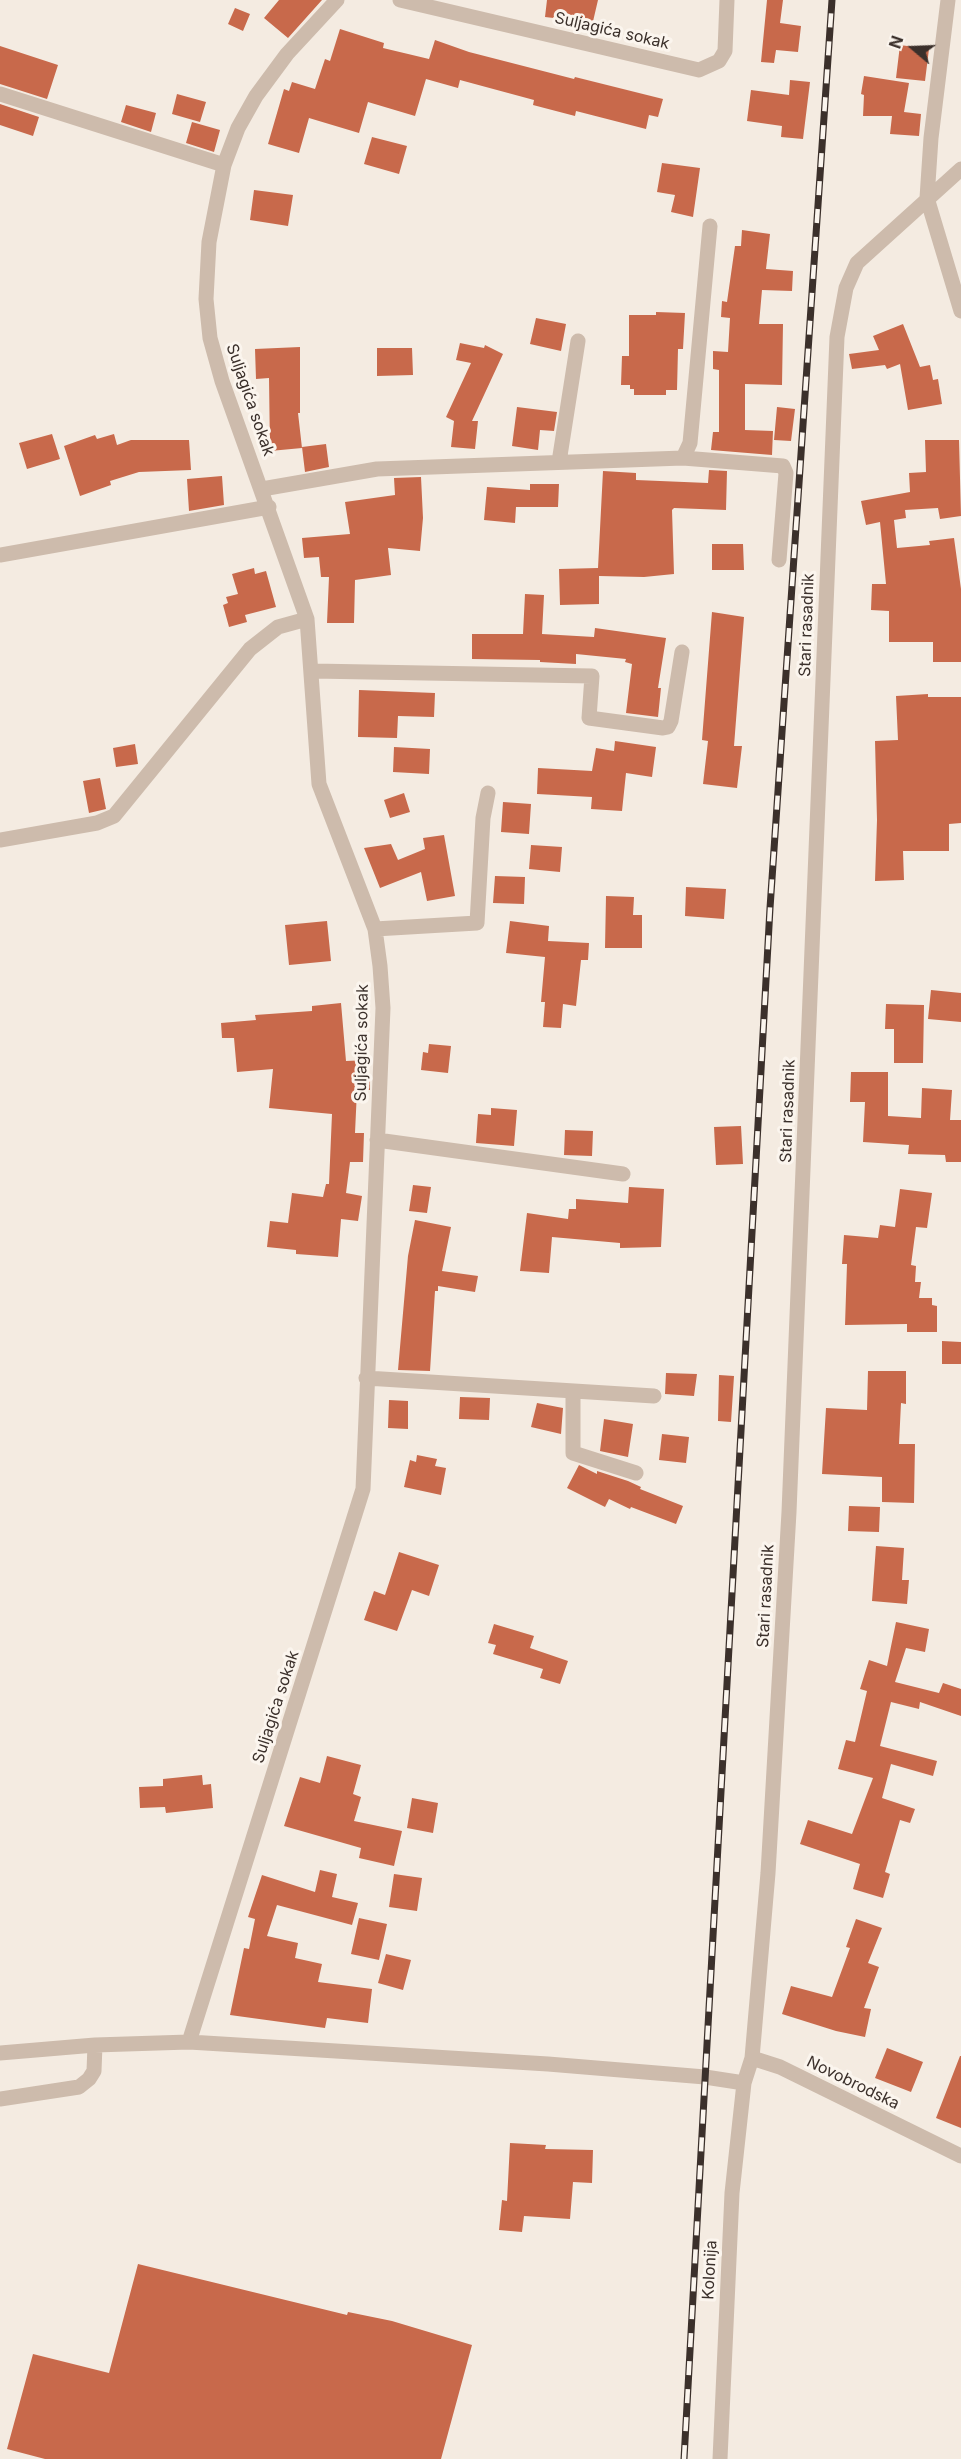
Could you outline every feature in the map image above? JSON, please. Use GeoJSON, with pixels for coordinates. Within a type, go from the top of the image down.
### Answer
{"type":"FeatureCollection","features":[{"type":"Feature","properties":{"kind":"street","name":"Suljagića sokak"},"geometry":{"type":"LineString","coordinates":[[189,2042],[358,1512],[363,1489],[383,1008],[375,929],[319,784],[313,671],[307,619],[269,507],[222,381],[210,338],[206,299],[209,242],[224,165],[237,128],[256,96],[287,54],[337,0]]}},
{"type":"Feature","properties":{"kind":"street","name":"Suljagića sokak"},"geometry":{"type":"LineString","coordinates":[[400,0],[699,70],[719,61],[725,51],[727,0]]}},
{"type":"Feature","properties":{"kind":"street"},"geometry":{"type":"LineString","coordinates":[[948,0],[931,138],[927,198],[961,311]]}},
{"type":"Feature","properties":{"kind":"street"},"geometry":{"type":"LineString","coordinates":[[0,94],[224,165]]}},
{"type":"Feature","properties":{"kind":"street","name":"Stari rasadnik"},"geometry":{"type":"LineString","coordinates":[[752,2058],[768,1873],[789,1512],[837,337],[846,288],[857,263],[961,169]]}},
{"type":"Feature","properties":{"kind":"street"},"geometry":{"type":"LineString","coordinates":[[683,458],[690,443],[710,226]]}},
{"type":"Feature","properties":{"kind":"street"},"geometry":{"type":"LineString","coordinates":[[559,462],[578,340]]}},
{"type":"Feature","properties":{"kind":"street"},"geometry":{"type":"LineString","coordinates":[[262,489],[377,469],[683,458],[783,466],[786,473],[778,560]]}},
{"type":"Feature","properties":{"kind":"street"},"geometry":{"type":"LineString","coordinates":[[0,555],[269,507]]}},
{"type":"Feature","properties":{"kind":"street"},"geometry":{"type":"LineString","coordinates":[[0,840],[98,823],[114,816],[250,649],[278,627],[307,619]]}},
{"type":"Feature","properties":{"kind":"street"},"geometry":{"type":"LineString","coordinates":[[313,671],[592,676],[589,718],[663,728],[668,727],[671,721],[682,652]]}},
{"type":"Feature","properties":{"kind":"street"},"geometry":{"type":"LineString","coordinates":[[375,929],[477,923],[483,818],[488,793]]}},
{"type":"Feature","properties":{"kind":"street"},"geometry":{"type":"LineString","coordinates":[[377,1140],[622,1174]]}},
{"type":"Feature","properties":{"kind":"street"},"geometry":{"type":"LineString","coordinates":[[366,1378],[654,1396]]}},
{"type":"Feature","properties":{"kind":"street"},"geometry":{"type":"LineString","coordinates":[[573,1391],[573,1453],[636,1473]]}},
{"type":"Feature","properties":{"kind":"street"},"geometry":{"type":"LineString","coordinates":[[0,2053],[95,2044],[189,2042],[548,2064],[705,2076],[744,2083],[752,2058]]}},
{"type":"Feature","properties":{"kind":"street"},"geometry":{"type":"LineString","coordinates":[[0,2099],[79,2087],[89,2079],[94,2071],[95,2044]]}},
{"type":"Feature","properties":{"kind":"street","name":"Novobrodska"},"geometry":{"type":"LineString","coordinates":[[752,2058],[780,2067],[961,2156]]}},
{"type":"Feature","properties":{"kind":"street","name":"Kolonija"},"geometry":{"type":"LineString","coordinates":[[720,2459],[732,2193],[744,2083]]}},
{"type":"Feature","properties":{"kind":"building"},"geometry":{"type":"Polygon","coordinates":[[[279,0],[322,0],[288,38],[264,18],[279,0]]]}},
{"type":"Feature","properties":{"kind":"building"},"geometry":{"type":"Polygon","coordinates":[[[547,0],[598,0],[591,30],[561,22],[562,19],[545,17],[547,0]]]}},
{"type":"Feature","properties":{"kind":"building"},"geometry":{"type":"Polygon","coordinates":[[[767,0],[783,0],[780,23],[801,26],[798,52],[776,50],[774,63],[761,62],[767,0]]]}},
{"type":"Feature","properties":{"kind":"building"},"geometry":{"type":"Polygon","coordinates":[[[235,8],[250,14],[243,31],[228,24],[235,8]]]}},
{"type":"Feature","properties":{"kind":"building"},"geometry":{"type":"Polygon","coordinates":[[[340,29],[384,43],[383,48],[429,59],[435,40],[469,52],[663,99],[658,117],[649,115],[646,129],[576,111],[575,116],[533,105],[534,100],[460,80],[458,88],[426,79],[415,116],[368,102],[359,133],[309,118],[299,153],[268,144],[284,89],[289,91],[292,82],[315,89],[325,59],[330,61],[340,29]]]}},
{"type":"Feature","properties":{"kind":"building"},"geometry":{"type":"Polygon","coordinates":[[[900,45],[929,49],[925,81],[896,78],[900,45]]]}},
{"type":"Feature","properties":{"kind":"building"},"geometry":{"type":"Polygon","coordinates":[[[0,46],[58,65],[47,99],[0,84],[0,46]]]}},
{"type":"Feature","properties":{"kind":"building"},"geometry":{"type":"Polygon","coordinates":[[[864,76],[909,83],[904,112],[921,114],[919,136],[890,134],[892,116],[863,116],[864,95],[861,94],[864,76]]]}},
{"type":"Feature","properties":{"kind":"building"},"geometry":{"type":"Polygon","coordinates":[[[790,80],[810,82],[803,139],[781,137],[782,126],[747,121],[751,90],[789,95],[790,80]]]}},
{"type":"Feature","properties":{"kind":"building"},"geometry":{"type":"Polygon","coordinates":[[[177,94],[206,102],[200,122],[172,114],[177,94]]]}},
{"type":"Feature","properties":{"kind":"building"},"geometry":{"type":"Polygon","coordinates":[[[0,104],[39,117],[33,136],[0,125],[0,104]]]}},
{"type":"Feature","properties":{"kind":"building"},"geometry":{"type":"Polygon","coordinates":[[[126,105],[156,113],[151,132],[121,122],[126,105]]]}},
{"type":"Feature","properties":{"kind":"building"},"geometry":{"type":"Polygon","coordinates":[[[192,122],[220,130],[214,152],[186,143],[192,122]]]}},
{"type":"Feature","properties":{"kind":"building"},"geometry":{"type":"Polygon","coordinates":[[[372,137],[407,146],[399,174],[364,164],[372,137]]]}},
{"type":"Feature","properties":{"kind":"building"},"geometry":{"type":"Polygon","coordinates":[[[662,163],[700,168],[693,217],[671,212],[675,195],[657,192],[662,163]]]}},
{"type":"Feature","properties":{"kind":"building"},"geometry":{"type":"Polygon","coordinates":[[[254,190],[293,195],[288,226],[250,220],[254,190]]]}},
{"type":"Feature","properties":{"kind":"building"},"geometry":{"type":"Polygon","coordinates":[[[742,230],[770,234],[766,269],[793,271],[792,291],[762,290],[759,324],[783,324],[782,385],[745,384],[745,430],[773,431],[772,455],[711,450],[713,432],[719,432],[719,370],[713,369],[713,351],[728,352],[730,318],[721,317],[722,301],[727,302],[735,246],[741,246],[742,230]]]}},
{"type":"Feature","properties":{"kind":"building"},"geometry":{"type":"Polygon","coordinates":[[[656,312],[685,313],[683,349],[678,349],[677,390],[666,390],[666,395],[634,395],[634,389],[630,389],[630,385],[621,385],[622,356],[629,356],[629,315],[656,315],[656,312]]]}},
{"type":"Feature","properties":{"kind":"building"},"geometry":{"type":"Polygon","coordinates":[[[536,318],[566,324],[561,351],[530,344],[536,318]]]}},
{"type":"Feature","properties":{"kind":"building"},"geometry":{"type":"Polygon","coordinates":[[[903,324],[920,367],[930,365],[933,380],[938,379],[942,404],[908,410],[900,364],[887,369],[885,365],[852,369],[849,354],[879,350],[873,336],[903,324]]]}},
{"type":"Feature","properties":{"kind":"building"},"geometry":{"type":"Polygon","coordinates":[[[460,343],[484,348],[485,345],[503,354],[472,421],[478,421],[475,449],[451,447],[454,421],[446,417],[471,363],[456,360],[460,343]]]}},
{"type":"Feature","properties":{"kind":"building"},"geometry":{"type":"Polygon","coordinates":[[[300,347],[300,413],[298,413],[302,448],[270,451],[269,378],[256,379],[255,349],[300,347]]]}},
{"type":"Feature","properties":{"kind":"building"},"geometry":{"type":"Polygon","coordinates":[[[377,348],[412,348],[413,375],[377,376],[377,348]]]}},
{"type":"Feature","properties":{"kind":"building"},"geometry":{"type":"Polygon","coordinates":[[[517,407],[557,412],[554,431],[540,430],[538,450],[512,446],[517,407]]]}},
{"type":"Feature","properties":{"kind":"building"},"geometry":{"type":"Polygon","coordinates":[[[777,407],[795,409],[791,441],[774,440],[777,407]]]}},
{"type":"Feature","properties":{"kind":"building"},"geometry":{"type":"Polygon","coordinates":[[[52,434],[60,459],[27,469],[19,443],[52,434]]]}},
{"type":"Feature","properties":{"kind":"building"},"geometry":{"type":"Polygon","coordinates":[[[114,434],[117,445],[131,440],[189,440],[191,470],[139,472],[110,481],[111,485],[80,496],[64,446],[95,435],[97,439],[114,434]]]}},
{"type":"Feature","properties":{"kind":"building"},"geometry":{"type":"Polygon","coordinates":[[[925,440],[959,440],[961,516],[940,519],[938,508],[905,510],[906,518],[894,520],[897,548],[930,545],[929,541],[954,538],[961,589],[961,662],[933,662],[933,642],[889,642],[889,611],[871,610],[872,584],[886,584],[880,522],[866,525],[861,501],[910,492],[909,473],[926,472],[925,440]]]}},
{"type":"Feature","properties":{"kind":"building"},"geometry":{"type":"Polygon","coordinates":[[[326,444],[329,467],[305,472],[302,447],[326,444]]]}},
{"type":"Feature","properties":{"kind":"building"},"geometry":{"type":"Polygon","coordinates":[[[709,470],[727,471],[726,510],[674,508],[672,510],[674,574],[644,577],[599,576],[599,604],[560,605],[559,569],[598,568],[603,471],[636,473],[636,480],[708,483],[709,470]]]}},
{"type":"Feature","properties":{"kind":"building"},"geometry":{"type":"Polygon","coordinates":[[[222,476],[224,505],[189,511],[187,479],[222,476]]]}},
{"type":"Feature","properties":{"kind":"building"},"geometry":{"type":"Polygon","coordinates":[[[421,477],[423,518],[420,551],[388,548],[391,575],[355,580],[354,623],[327,623],[329,577],[321,577],[319,557],[304,558],[302,538],[350,534],[345,502],[395,495],[394,478],[421,477]]]}},
{"type":"Feature","properties":{"kind":"building"},"geometry":{"type":"Polygon","coordinates":[[[530,484],[559,484],[558,507],[516,507],[515,523],[484,520],[487,487],[530,490],[530,484]]]}},
{"type":"Feature","properties":{"kind":"building"},"geometry":{"type":"Polygon","coordinates":[[[712,544],[743,544],[744,570],[712,570],[712,544]]]}},
{"type":"Feature","properties":{"kind":"building"},"geometry":{"type":"Polygon","coordinates":[[[254,568],[255,574],[266,571],[276,607],[245,615],[247,622],[229,627],[223,605],[228,603],[226,597],[238,594],[232,574],[254,568]]]}},
{"type":"Feature","properties":{"kind":"building"},"geometry":{"type":"Polygon","coordinates":[[[525,594],[544,595],[542,634],[594,637],[595,628],[666,638],[658,688],[661,688],[658,717],[626,713],[632,664],[625,662],[626,659],[576,654],[576,664],[540,662],[540,660],[472,659],[472,634],[523,634],[525,594]]]}},
{"type":"Feature","properties":{"kind":"building"},"geometry":{"type":"Polygon","coordinates":[[[712,612],[744,617],[734,746],[742,746],[737,788],[703,784],[708,741],[702,740],[712,612]]]}},
{"type":"Feature","properties":{"kind":"building"},"geometry":{"type":"Polygon","coordinates":[[[359,690],[435,693],[434,717],[398,716],[397,738],[358,737],[359,690]]]}},
{"type":"Feature","properties":{"kind":"building"},"geometry":{"type":"Polygon","coordinates":[[[928,694],[928,697],[961,697],[961,823],[949,824],[949,851],[903,851],[904,880],[875,881],[877,820],[875,741],[898,740],[896,696],[928,694]]]}},
{"type":"Feature","properties":{"kind":"building"},"geometry":{"type":"Polygon","coordinates":[[[615,741],[656,747],[652,777],[626,773],[622,811],[591,809],[592,797],[537,794],[538,768],[592,771],[596,748],[614,751],[615,741]]]}},
{"type":"Feature","properties":{"kind":"building"},"geometry":{"type":"Polygon","coordinates":[[[135,744],[138,764],[116,767],[113,748],[135,744]]]}},
{"type":"Feature","properties":{"kind":"building"},"geometry":{"type":"Polygon","coordinates":[[[394,747],[430,749],[429,774],[393,772],[394,747]]]}},
{"type":"Feature","properties":{"kind":"building"},"geometry":{"type":"Polygon","coordinates":[[[100,778],[106,809],[89,813],[83,781],[100,778]]]}},
{"type":"Feature","properties":{"kind":"building"},"geometry":{"type":"Polygon","coordinates":[[[404,793],[410,812],[390,818],[384,800],[404,793]]]}},
{"type":"Feature","properties":{"kind":"building"},"geometry":{"type":"Polygon","coordinates":[[[503,802],[531,804],[529,834],[501,832],[503,802]]]}},
{"type":"Feature","properties":{"kind":"building"},"geometry":{"type":"Polygon","coordinates":[[[444,835],[455,896],[427,901],[421,872],[380,888],[364,848],[391,844],[398,860],[425,849],[423,838],[444,835]]]}},
{"type":"Feature","properties":{"kind":"building"},"geometry":{"type":"Polygon","coordinates":[[[531,845],[562,847],[560,872],[529,869],[531,845]]]}},
{"type":"Feature","properties":{"kind":"building"},"geometry":{"type":"Polygon","coordinates":[[[495,876],[525,877],[524,904],[493,903],[495,876]]]}},
{"type":"Feature","properties":{"kind":"building"},"geometry":{"type":"Polygon","coordinates":[[[686,887],[726,889],[724,919],[685,916],[686,887]]]}},
{"type":"Feature","properties":{"kind":"building"},"geometry":{"type":"Polygon","coordinates":[[[606,896],[634,897],[633,915],[642,915],[642,948],[605,948],[606,896]]]}},
{"type":"Feature","properties":{"kind":"building"},"geometry":{"type":"Polygon","coordinates":[[[327,921],[331,961],[289,965],[285,925],[327,921]]]}},
{"type":"Feature","properties":{"kind":"building"},"geometry":{"type":"Polygon","coordinates":[[[510,921],[549,926],[548,941],[589,943],[588,960],[581,960],[576,1006],[563,1004],[561,1028],[543,1027],[545,1002],[541,1002],[545,957],[506,953],[510,921]]]}},
{"type":"Feature","properties":{"kind":"building"},"geometry":{"type":"Polygon","coordinates":[[[931,990],[961,993],[961,1022],[928,1019],[931,990]]]}},
{"type":"Feature","properties":{"kind":"building"},"geometry":{"type":"Polygon","coordinates":[[[341,1003],[346,1061],[368,1060],[370,1090],[357,1090],[355,1133],[364,1133],[363,1162],[350,1162],[346,1193],[362,1196],[358,1221],[341,1219],[338,1257],[296,1254],[296,1250],[267,1247],[270,1221],[288,1223],[292,1193],[323,1197],[326,1184],[329,1184],[332,1114],[269,1108],[273,1069],[237,1072],[234,1038],[222,1038],[221,1023],[256,1020],[255,1015],[312,1011],[312,1006],[341,1003]]]}},
{"type":"Feature","properties":{"kind":"building"},"geometry":{"type":"Polygon","coordinates":[[[886,1004],[924,1005],[923,1063],[894,1063],[894,1029],[885,1029],[886,1004]]]}},
{"type":"Feature","properties":{"kind":"building"},"geometry":{"type":"Polygon","coordinates":[[[429,1044],[451,1046],[448,1073],[421,1070],[423,1052],[428,1053],[429,1044]]]}},
{"type":"Feature","properties":{"kind":"building"},"geometry":{"type":"Polygon","coordinates":[[[851,1072],[888,1072],[888,1116],[921,1118],[922,1088],[952,1090],[950,1120],[961,1120],[961,1162],[946,1162],[945,1155],[908,1154],[909,1145],[863,1142],[865,1102],[850,1102],[851,1072]]]}},
{"type":"Feature","properties":{"kind":"building"},"geometry":{"type":"Polygon","coordinates":[[[491,1108],[517,1110],[514,1146],[476,1143],[478,1114],[491,1115],[491,1108]]]}},
{"type":"Feature","properties":{"kind":"building"},"geometry":{"type":"Polygon","coordinates":[[[741,1126],[743,1164],[716,1165],[714,1127],[741,1126]]]}},
{"type":"Feature","properties":{"kind":"building"},"geometry":{"type":"Polygon","coordinates":[[[565,1130],[593,1131],[592,1156],[564,1155],[565,1130]]]}},
{"type":"Feature","properties":{"kind":"building"},"geometry":{"type":"Polygon","coordinates":[[[413,1185],[431,1187],[427,1213],[409,1211],[413,1185]]]}},
{"type":"Feature","properties":{"kind":"building"},"geometry":{"type":"Polygon","coordinates":[[[629,1187],[664,1189],[661,1247],[620,1248],[620,1243],[552,1237],[549,1273],[520,1271],[527,1213],[568,1219],[569,1209],[576,1209],[576,1199],[628,1203],[629,1187]]]}},
{"type":"Feature","properties":{"kind":"building"},"geometry":{"type":"Polygon","coordinates":[[[900,1189],[932,1193],[927,1228],[916,1227],[911,1265],[916,1266],[915,1282],[921,1282],[919,1298],[932,1298],[932,1305],[937,1306],[937,1332],[907,1332],[907,1324],[845,1325],[847,1264],[842,1264],[844,1235],[878,1238],[880,1225],[895,1227],[900,1189]]]}},
{"type":"Feature","properties":{"kind":"building"},"geometry":{"type":"Polygon","coordinates":[[[415,1220],[451,1227],[442,1271],[478,1276],[475,1292],[438,1286],[438,1291],[435,1291],[430,1371],[398,1370],[408,1256],[415,1220]]]}},
{"type":"Feature","properties":{"kind":"building"},"geometry":{"type":"Polygon","coordinates":[[[942,1341],[961,1342],[961,1364],[942,1364],[942,1341]]]}},
{"type":"Feature","properties":{"kind":"building"},"geometry":{"type":"Polygon","coordinates":[[[868,1371],[906,1371],[906,1404],[901,1403],[899,1444],[915,1444],[914,1503],[882,1502],[882,1477],[822,1474],[826,1408],[867,1410],[868,1371]]]}},
{"type":"Feature","properties":{"kind":"building"},"geometry":{"type":"Polygon","coordinates":[[[666,1373],[697,1374],[694,1396],[665,1394],[666,1373]]]}},
{"type":"Feature","properties":{"kind":"building"},"geometry":{"type":"Polygon","coordinates":[[[719,1375],[734,1376],[731,1422],[718,1421],[719,1375]]]}},
{"type":"Feature","properties":{"kind":"building"},"geometry":{"type":"Polygon","coordinates":[[[460,1397],[490,1398],[489,1420],[459,1419],[460,1397]]]}},
{"type":"Feature","properties":{"kind":"building"},"geometry":{"type":"Polygon","coordinates":[[[389,1400],[408,1401],[408,1429],[388,1428],[389,1400]]]}},
{"type":"Feature","properties":{"kind":"building"},"geometry":{"type":"Polygon","coordinates":[[[537,1403],[563,1408],[561,1434],[531,1427],[537,1403]]]}},
{"type":"Feature","properties":{"kind":"building"},"geometry":{"type":"Polygon","coordinates":[[[604,1419],[633,1424],[628,1457],[600,1451],[604,1419]]]}},
{"type":"Feature","properties":{"kind":"building"},"geometry":{"type":"Polygon","coordinates":[[[662,1434],[689,1437],[686,1463],[659,1460],[662,1434]]]}},
{"type":"Feature","properties":{"kind":"building"},"geometry":{"type":"Polygon","coordinates":[[[417,1455],[437,1459],[435,1466],[446,1468],[441,1495],[404,1487],[410,1460],[416,1462],[417,1455]]]}},
{"type":"Feature","properties":{"kind":"building"},"geometry":{"type":"Polygon","coordinates":[[[579,1465],[597,1474],[597,1471],[628,1481],[641,1487],[640,1489],[683,1506],[676,1524],[631,1507],[630,1509],[609,1499],[605,1507],[567,1488],[579,1465]]]}},
{"type":"Feature","properties":{"kind":"building"},"geometry":{"type":"Polygon","coordinates":[[[849,1506],[880,1507],[879,1532],[848,1531],[849,1506]]]}},
{"type":"Feature","properties":{"kind":"building"},"geometry":{"type":"Polygon","coordinates":[[[876,1546],[904,1548],[902,1580],[909,1580],[907,1604],[872,1601],[876,1546]]]}},
{"type":"Feature","properties":{"kind":"building"},"geometry":{"type":"Polygon","coordinates":[[[399,1552],[439,1565],[429,1596],[412,1590],[397,1631],[364,1620],[374,1591],[385,1595],[399,1552]]]}},
{"type":"Feature","properties":{"kind":"building"},"geometry":{"type":"Polygon","coordinates":[[[896,1622],[929,1629],[925,1652],[906,1648],[895,1682],[939,1693],[943,1683],[961,1689],[961,1716],[920,1702],[919,1709],[891,1702],[880,1746],[937,1761],[933,1776],[891,1764],[882,1798],[915,1809],[910,1823],[900,1820],[885,1872],[890,1874],[883,1898],[853,1889],[860,1864],[800,1844],[808,1820],[852,1834],[873,1778],[838,1769],[846,1740],[855,1742],[867,1691],[860,1689],[869,1660],[887,1666],[896,1622]]]}},
{"type":"Feature","properties":{"kind":"building"},"geometry":{"type":"Polygon","coordinates":[[[494,1624],[534,1636],[530,1648],[568,1661],[560,1684],[540,1678],[543,1669],[493,1654],[496,1645],[488,1643],[494,1624]]]}},
{"type":"Feature","properties":{"kind":"building"},"geometry":{"type":"Polygon","coordinates":[[[327,1756],[361,1765],[353,1794],[361,1797],[354,1821],[402,1831],[394,1866],[359,1858],[361,1848],[284,1826],[300,1777],[320,1783],[327,1756]]]}},
{"type":"Feature","properties":{"kind":"building"},"geometry":{"type":"Polygon","coordinates":[[[202,1775],[203,1785],[211,1784],[213,1808],[166,1813],[165,1807],[140,1808],[139,1787],[163,1786],[163,1779],[202,1775]]]}},
{"type":"Feature","properties":{"kind":"building"},"geometry":{"type":"Polygon","coordinates":[[[412,1798],[438,1803],[433,1833],[407,1828],[412,1798]]]}},
{"type":"Feature","properties":{"kind":"building"},"geometry":{"type":"Polygon","coordinates":[[[320,1870],[337,1874],[332,1897],[358,1903],[352,1925],[277,1905],[267,1936],[298,1943],[295,1958],[322,1964],[318,1982],[372,1989],[368,2023],[327,2018],[325,2028],[230,2015],[244,1948],[249,1949],[255,1919],[248,1917],[262,1875],[315,1892],[320,1870]]]}},
{"type":"Feature","properties":{"kind":"building"},"geometry":{"type":"Polygon","coordinates":[[[394,1874],[422,1878],[417,1911],[389,1907],[394,1874]]]}},
{"type":"Feature","properties":{"kind":"building"},"geometry":{"type":"Polygon","coordinates":[[[359,1918],[387,1924],[379,1960],[351,1954],[359,1918]]]}},
{"type":"Feature","properties":{"kind":"building"},"geometry":{"type":"Polygon","coordinates":[[[856,1919],[882,1928],[868,1963],[879,1967],[864,2008],[871,2009],[865,2037],[836,2031],[782,2014],[791,1986],[832,1997],[850,1948],[846,1947],[856,1919]]]}},
{"type":"Feature","properties":{"kind":"building"},"geometry":{"type":"Polygon","coordinates":[[[386,1954],[411,1960],[403,1990],[378,1983],[386,1954]]]}},
{"type":"Feature","properties":{"kind":"building"},"geometry":{"type":"Polygon","coordinates":[[[887,2048],[923,2062],[911,2092],[875,2078],[887,2048]]]}},
{"type":"Feature","properties":{"kind":"building"},"geometry":{"type":"Polygon","coordinates":[[[961,2056],[961,2128],[936,2118],[961,2056]]]}},
{"type":"Feature","properties":{"kind":"building"},"geometry":{"type":"Polygon","coordinates":[[[510,2143],[546,2145],[545,2149],[593,2150],[592,2183],[573,2182],[570,2219],[524,2216],[522,2232],[499,2230],[502,2200],[507,2201],[510,2143]]]}},
{"type":"Feature","properties":{"kind":"building"},"geometry":{"type":"Polygon","coordinates":[[[138,2264],[347,2315],[348,2312],[392,2321],[472,2345],[441,2459],[45,2459],[7,2449],[33,2354],[109,2373],[138,2264]]]}},
{"type":"Feature","properties":{"kind":"railway"},"geometry":{"type":"LineString","coordinates":[[684,2459],[770,908],[832,0]]}}]}
